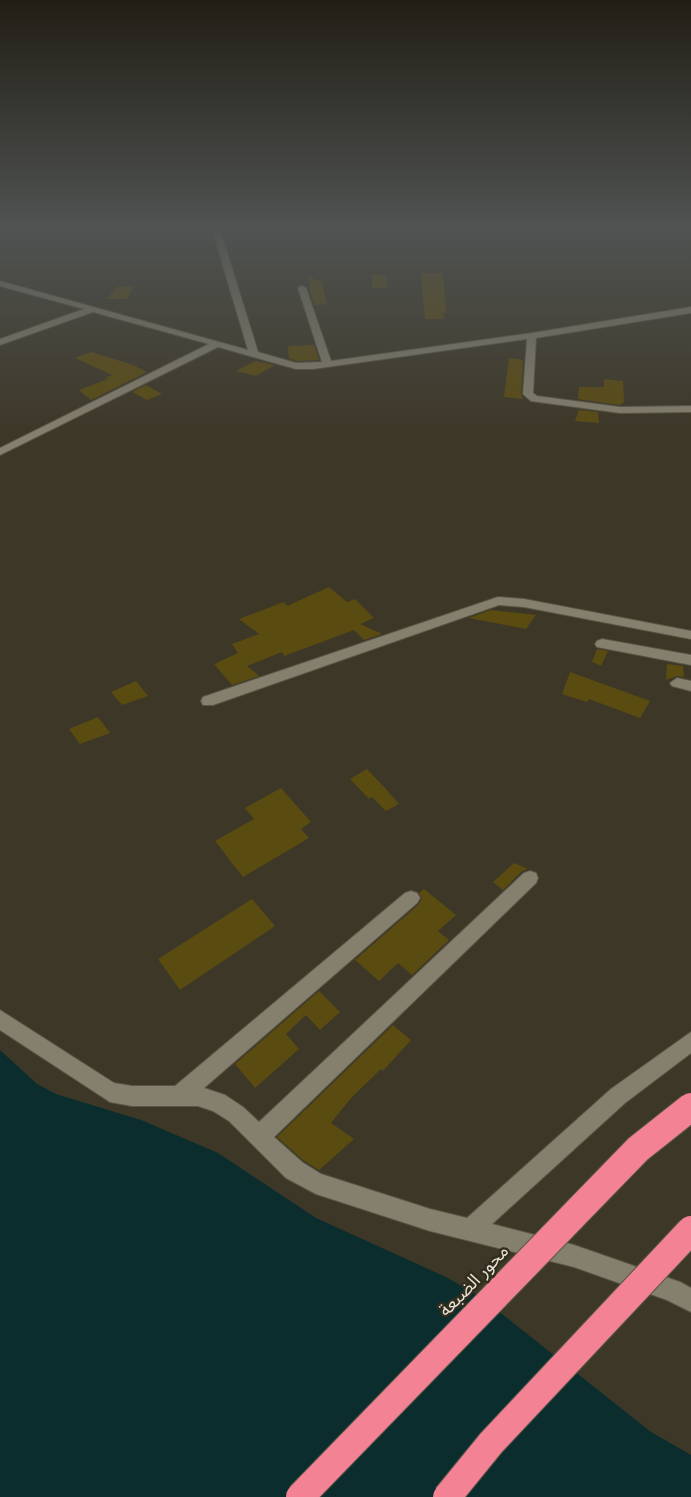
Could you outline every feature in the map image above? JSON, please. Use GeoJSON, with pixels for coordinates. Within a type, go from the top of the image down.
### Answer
{"type":"FeatureCollection","features":[{"type":"Feature","properties":{"kind":"highway","name":"محور الضبعة"},"geometry":{"type":"LineString","coordinates":[[300,1497],[638,1149],[691,1107]]}},
{"type":"Feature","properties":{"kind":"highway"},"geometry":{"type":"LineString","coordinates":[[447,1497],[491,1443],[691,1230]]}},
{"type":"Feature","properties":{"kind":"street"},"geometry":{"type":"LineString","coordinates":[[46,296],[296,366],[327,364],[532,336],[691,310]]}},
{"type":"Feature","properties":{"kind":"street"},"geometry":{"type":"LineString","coordinates":[[236,296],[254,355]]}},
{"type":"Feature","properties":{"kind":"street"},"geometry":{"type":"LineString","coordinates":[[305,296],[327,364]]}},
{"type":"Feature","properties":{"kind":"street"},"geometry":{"type":"LineString","coordinates":[[0,342],[93,309]]}},
{"type":"Feature","properties":{"kind":"street"},"geometry":{"type":"LineString","coordinates":[[532,336],[528,394],[534,399],[620,410],[691,409]]}},
{"type":"Feature","properties":{"kind":"street"},"geometry":{"type":"LineString","coordinates":[[0,452],[215,345]]}},
{"type":"Feature","properties":{"kind":"street"},"geometry":{"type":"LineString","coordinates":[[208,701],[498,602],[524,603],[691,635]]}},
{"type":"Feature","properties":{"kind":"street"},"geometry":{"type":"LineString","coordinates":[[602,644],[691,660]]}},
{"type":"Feature","properties":{"kind":"street"},"geometry":{"type":"LineString","coordinates":[[259,1137],[530,878]]}},
{"type":"Feature","properties":{"kind":"street"},"geometry":{"type":"LineString","coordinates":[[180,1095],[411,898]]}},
{"type":"Feature","properties":{"kind":"street"},"geometry":{"type":"LineString","coordinates":[[0,1019],[110,1092],[132,1096],[198,1096],[218,1102],[236,1114],[294,1170],[315,1183],[430,1220],[574,1256],[672,1290],[691,1300]]}},
{"type":"Feature","properties":{"kind":"street"},"geometry":{"type":"LineString","coordinates":[[471,1229],[618,1096],[691,1041]]}},
{"type":"Feature","properties":{"kind":"water"},"geometry":{"type":"Polygon","coordinates":[[[0,1050],[37,1084],[56,1094],[141,1120],[218,1153],[316,1218],[446,1277],[478,1295],[651,1432],[691,1455],[691,1497],[0,1497],[0,1050]]]}},
{"type":"Feature","properties":{"kind":"building"},"geometry":{"type":"Polygon","coordinates":[[[110,296],[129,296],[127,299],[107,299],[110,296]]]}},
{"type":"Feature","properties":{"kind":"building"},"geometry":{"type":"Polygon","coordinates":[[[312,296],[325,296],[327,304],[314,305],[312,296]]]}},
{"type":"Feature","properties":{"kind":"building"},"geometry":{"type":"Polygon","coordinates":[[[423,296],[445,296],[446,313],[442,313],[445,319],[425,319],[423,296]]]}},
{"type":"Feature","properties":{"kind":"building"},"geometry":{"type":"Polygon","coordinates":[[[314,345],[319,360],[296,361],[289,358],[288,346],[314,345]]]}},
{"type":"Feature","properties":{"kind":"building"},"geometry":{"type":"Polygon","coordinates":[[[91,352],[133,365],[147,372],[91,400],[79,390],[108,379],[105,378],[112,375],[75,358],[91,352]]]}},
{"type":"Feature","properties":{"kind":"building"},"geometry":{"type":"Polygon","coordinates":[[[509,358],[523,360],[521,394],[523,399],[504,397],[509,358]]]}},
{"type":"Feature","properties":{"kind":"building"},"geometry":{"type":"Polygon","coordinates":[[[255,361],[275,365],[256,376],[236,371],[255,361]]]}},
{"type":"Feature","properties":{"kind":"building"},"geometry":{"type":"Polygon","coordinates":[[[604,379],[623,381],[624,402],[620,405],[578,399],[579,387],[604,387],[604,379]]]}},
{"type":"Feature","properties":{"kind":"building"},"geometry":{"type":"Polygon","coordinates":[[[146,385],[162,394],[147,400],[132,392],[146,385]]]}},
{"type":"Feature","properties":{"kind":"building"},"geometry":{"type":"Polygon","coordinates":[[[579,410],[598,412],[599,423],[575,421],[579,410]]]}},
{"type":"Feature","properties":{"kind":"building"},"geometry":{"type":"Polygon","coordinates":[[[329,587],[347,602],[355,599],[374,618],[360,624],[382,634],[364,640],[354,630],[284,656],[282,652],[247,666],[259,676],[232,685],[214,664],[238,653],[232,644],[259,634],[239,619],[284,602],[287,606],[329,587]]]}},
{"type":"Feature","properties":{"kind":"building"},"geometry":{"type":"Polygon","coordinates":[[[491,610],[536,615],[526,629],[469,618],[491,610]]]}},
{"type":"Feature","properties":{"kind":"building"},"geometry":{"type":"Polygon","coordinates":[[[597,649],[608,651],[601,666],[592,662],[597,649]]]}},
{"type":"Feature","properties":{"kind":"building"},"geometry":{"type":"Polygon","coordinates":[[[667,664],[683,666],[684,677],[677,676],[666,680],[667,664]]]}},
{"type":"Feature","properties":{"kind":"building"},"geometry":{"type":"Polygon","coordinates":[[[570,672],[650,701],[640,718],[589,699],[587,702],[562,694],[570,672]]]}},
{"type":"Feature","properties":{"kind":"building"},"geometry":{"type":"Polygon","coordinates":[[[136,681],[148,696],[122,705],[111,692],[136,681]]]}},
{"type":"Feature","properties":{"kind":"building"},"geometry":{"type":"Polygon","coordinates":[[[98,717],[110,733],[80,744],[69,729],[98,717]]]}},
{"type":"Feature","properties":{"kind":"building"},"geometry":{"type":"Polygon","coordinates":[[[367,769],[399,804],[386,811],[372,797],[369,799],[350,779],[367,769]]]}},
{"type":"Feature","properties":{"kind":"building"},"geometry":{"type":"Polygon","coordinates":[[[281,788],[311,822],[301,829],[309,838],[243,877],[215,841],[254,819],[245,808],[281,788]]]}},
{"type":"Feature","properties":{"kind":"building"},"geometry":{"type":"Polygon","coordinates":[[[514,863],[528,869],[522,871],[503,890],[493,882],[514,863]]]}},
{"type":"Feature","properties":{"kind":"building"},"geometry":{"type":"Polygon","coordinates":[[[424,889],[456,915],[438,931],[449,940],[412,975],[398,963],[379,981],[355,960],[418,905],[422,899],[419,893],[424,889]]]}},
{"type":"Feature","properties":{"kind":"building"},"geometry":{"type":"Polygon","coordinates":[[[252,899],[275,926],[180,990],[158,959],[252,899]]]}},
{"type":"Feature","properties":{"kind":"building"},"geometry":{"type":"Polygon","coordinates":[[[319,991],[340,1012],[320,1030],[306,1015],[286,1034],[299,1049],[255,1088],[235,1064],[319,991]]]}},
{"type":"Feature","properties":{"kind":"building"},"geometry":{"type":"Polygon","coordinates":[[[393,1025],[411,1040],[383,1071],[381,1069],[351,1098],[331,1123],[354,1139],[319,1170],[303,1160],[277,1137],[393,1025]]]}}]}
